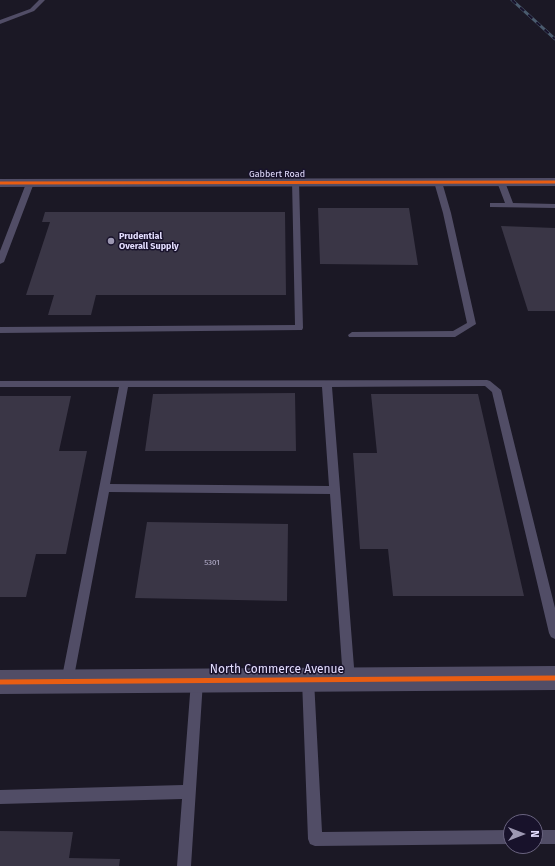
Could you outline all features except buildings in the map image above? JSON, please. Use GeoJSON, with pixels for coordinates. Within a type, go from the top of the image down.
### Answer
{"type":"FeatureCollection","features":[{"type":"Feature","properties":{"kind":"street","name":"Gabbert Road"},"geometry":{"type":"LineString","coordinates":[[0,183],[555,182]]}},
{"type":"Feature","properties":{"kind":"street","name":"North Commerce Avenue"},"geometry":{"type":"LineString","coordinates":[[0,682],[555,678]]}},
{"type":"Feature","properties":{"kind":"lane"},"geometry":{"type":"LineString","coordinates":[[0,22],[32,10],[42,0]]}},
{"type":"Feature","properties":{"kind":"lane"},"geometry":{"type":"LineString","coordinates":[[0,330],[299,328],[295,182]]}},
{"type":"Feature","properties":{"kind":"lane"},"geometry":{"type":"LineString","coordinates":[[352,335],[455,334],[472,324],[447,213],[438,182]]}},
{"type":"Feature","properties":{"kind":"lane"},"geometry":{"type":"LineString","coordinates":[[501,182],[510,206]]}},
{"type":"Feature","properties":{"kind":"lane"},"geometry":{"type":"LineString","coordinates":[[0,262],[30,183]]}},
{"type":"Feature","properties":{"kind":"lane"},"geometry":{"type":"LineString","coordinates":[[493,205],[555,206]]}},
{"type":"Feature","properties":{"kind":"lane"},"geometry":{"type":"LineString","coordinates":[[0,384],[487,383],[496,390],[555,633]]}},
{"type":"Feature","properties":{"kind":"lane"},"geometry":{"type":"LineString","coordinates":[[67,682],[124,384]]}},
{"type":"Feature","properties":{"kind":"lane"},"geometry":{"type":"LineString","coordinates":[[327,384],[349,680]]}},
{"type":"Feature","properties":{"kind":"lane"},"geometry":{"type":"LineString","coordinates":[[104,488],[335,490]]}},
{"type":"Feature","properties":{"kind":"lane"},"geometry":{"type":"LineString","coordinates":[[308,680],[315,839],[503,838]]}},
{"type":"Feature","properties":{"kind":"lane"},"geometry":{"type":"LineString","coordinates":[[184,866],[197,681]]}},
{"type":"Feature","properties":{"kind":"lane"},"geometry":{"type":"LineString","coordinates":[[0,797],[190,792]]}},
{"type":"Feature","properties":{"kind":"lane"},"geometry":{"type":"LineString","coordinates":[[543,837],[555,837]]}},
{"type":"Feature","properties":{"kind":"railway"},"geometry":{"type":"LineString","coordinates":[[512,0],[555,39]]}},
{"type":"Feature","properties":{"kind":"cycle path"},"geometry":{"type":"LineString","coordinates":[[0,183],[555,182]]}},
{"type":"Feature","properties":{"kind":"cycle path"},"geometry":{"type":"LineString","coordinates":[[0,682],[555,678]]}},
{"type":"Feature","properties":{"kind":"place","name":"Prudential Overall Supply"},"geometry":{"type":"Point","coordinates":[111,241]}}]}
